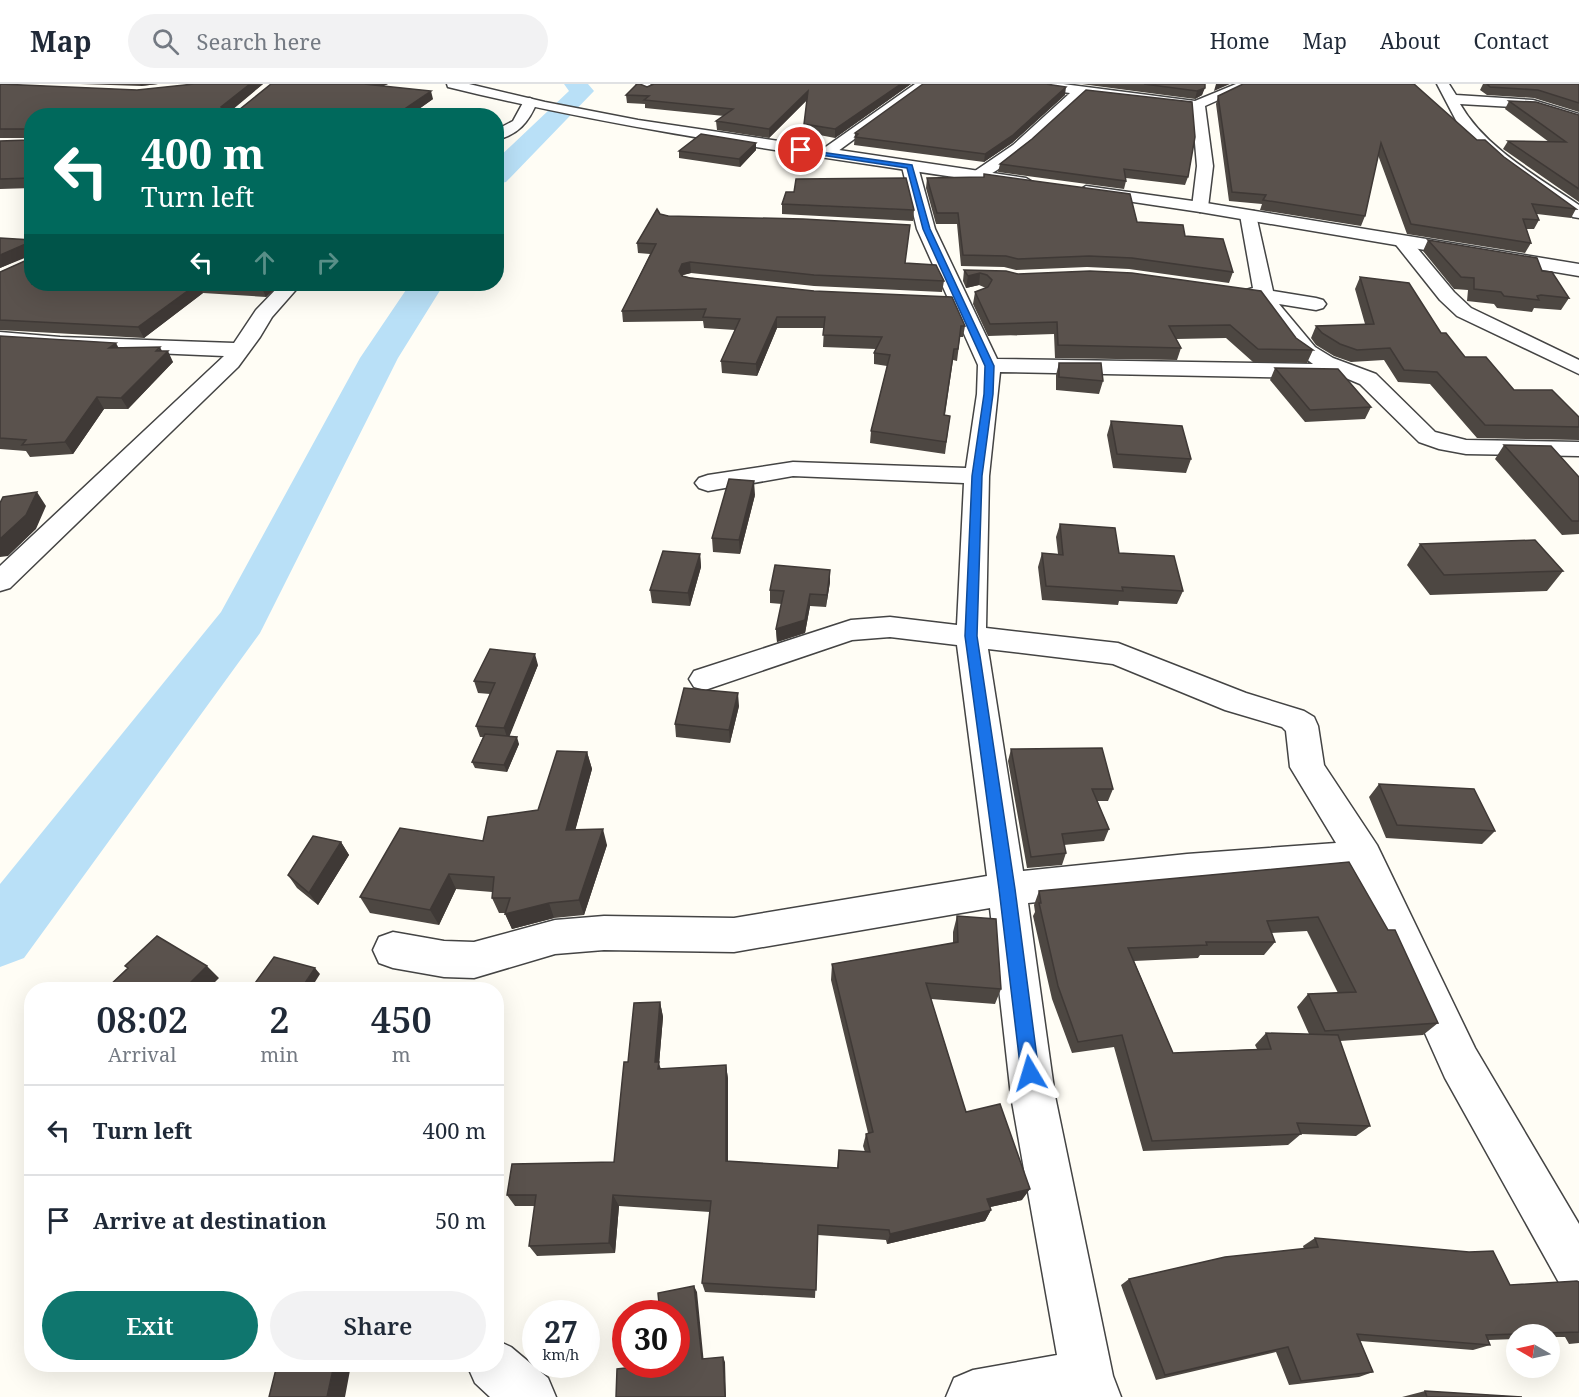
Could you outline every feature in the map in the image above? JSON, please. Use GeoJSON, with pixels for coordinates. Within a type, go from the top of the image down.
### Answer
{"type":"FeatureCollection","features":[{"type":"Feature","properties":{"kind":"street"},"geometry":{"type":"LineString","coordinates":[[453,84],[638,124],[910,167],[1048,186]]}},
{"type":"Feature","properties":{"kind":"street"},"geometry":{"type":"LineString","coordinates":[[825,154],[923,84]]}},
{"type":"Feature","properties":{"kind":"street"},"geometry":{"type":"LineString","coordinates":[[1032,84],[1080,91],[1128,91],[1198,105],[1248,84]]}},
{"type":"Feature","properties":{"kind":"street"},"geometry":{"type":"LineString","coordinates":[[1443,84],[1464,123],[1506,161],[1579,213]]}},
{"type":"Feature","properties":{"kind":"street"},"geometry":{"type":"LineString","coordinates":[[978,176],[1018,148],[1080,91]]}},
{"type":"Feature","properties":{"kind":"street"},"geometry":{"type":"LineString","coordinates":[[1451,99],[1533,104],[1579,118]]}},
{"type":"Feature","properties":{"kind":"street"},"geometry":{"type":"LineString","coordinates":[[504,132],[516,127],[523,120],[530,102]]}},
{"type":"Feature","properties":{"kind":"street"},"geometry":{"type":"LineString","coordinates":[[1198,105],[1205,166],[1200,207]]}},
{"type":"Feature","properties":{"kind":"street"},"geometry":{"type":"LineString","coordinates":[[910,167],[914,228],[958,288],[989,366],[988,394],[977,476],[971,636],[1007,889],[1033,1096],[1090,1387],[973,1397]]}},
{"type":"Feature","properties":{"kind":"street"},"geometry":{"type":"LineString","coordinates":[[1071,189],[1200,207],[1579,270]]}},
{"type":"Feature","properties":{"kind":"street"},"geometry":{"type":"LineString","coordinates":[[1248,215],[1264,296],[1310,354],[1326,363],[1358,373],[1368,379],[1427,437],[1447,444],[1466,447],[1579,449]]}},
{"type":"Feature","properties":{"kind":"street"},"geometry":{"type":"LineString","coordinates":[[1402,241],[1447,296],[1464,312],[1579,368]]}},
{"type":"Feature","properties":{"kind":"street"},"geometry":{"type":"LineString","coordinates":[[1,580],[240,350],[263,314],[284,291]]}},
{"type":"Feature","properties":{"kind":"street"},"geometry":{"type":"LineString","coordinates":[[1230,291],[1316,304]]}},
{"type":"Feature","properties":{"kind":"street"},"geometry":{"type":"LineString","coordinates":[[0,338],[60,343],[240,350]]}},
{"type":"Feature","properties":{"kind":"street"},"geometry":{"type":"LineString","coordinates":[[989,366],[1358,373]]}},
{"type":"Feature","properties":{"kind":"street"},"geometry":{"type":"LineString","coordinates":[[708,483],[793,469],[977,476]]}},
{"type":"Feature","properties":{"kind":"street"},"geometry":{"type":"LineString","coordinates":[[705,679],[851,630],[890,627],[1118,654],[1236,702],[1293,719],[1302,726],[1307,767],[1364,856],[1460,1063],[1579,1271]]}},
{"type":"Feature","properties":{"kind":"street"},"geometry":{"type":"LineString","coordinates":[[393,950],[444,959],[474,960],[555,937],[604,933],[734,935],[1007,889],[1187,870],[1364,856]]}},
{"type":"Feature","properties":{"kind":"street"},"geometry":{"type":"LineString","coordinates":[[501,1372],[529,1397]]}},
{"type":"Feature","properties":{"kind":"building"},"geometry":{"type":"Polygon","coordinates":[[[0,84],[137,90],[194,84],[250,84],[221,107],[222,108],[24,108],[24,129],[0,129],[0,84]]]}},
{"type":"Feature","properties":{"kind":"building"},"geometry":{"type":"Polygon","coordinates":[[[271,84],[364,84],[431,91],[406,108],[241,108],[271,84]]]}},
{"type":"Feature","properties":{"kind":"building"},"geometry":{"type":"Polygon","coordinates":[[[637,84],[647,87],[654,84],[901,84],[835,129],[804,124],[808,91],[769,129],[716,121],[733,109],[644,100],[649,96],[626,95],[637,84]]]}},
{"type":"Feature","properties":{"kind":"building"},"geometry":{"type":"Polygon","coordinates":[[[923,84],[1046,84],[1066,87],[1013,135],[985,154],[855,137],[858,134],[855,133],[923,84]]]}},
{"type":"Feature","properties":{"kind":"building"},"geometry":{"type":"Polygon","coordinates":[[[1144,84],[1205,84],[1205,88],[1197,91],[1144,84]]]}},
{"type":"Feature","properties":{"kind":"building"},"geometry":{"type":"Polygon","coordinates":[[[1243,84],[1414,84],[1477,140],[1485,140],[1504,157],[1576,209],[1532,204],[1539,220],[1523,219],[1531,243],[1411,224],[1381,143],[1365,216],[1263,200],[1266,195],[1232,192],[1218,96],[1243,84]]]}},
{"type":"Feature","properties":{"kind":"building"},"geometry":{"type":"Polygon","coordinates":[[[1487,84],[1579,84],[1579,103],[1538,90],[1490,87],[1487,84]]]}},
{"type":"Feature","properties":{"kind":"building"},"geometry":{"type":"Polygon","coordinates":[[[1086,90],[1192,102],[1195,137],[1188,177],[1124,169],[1126,181],[1000,164],[1032,139],[1086,90]]]}},
{"type":"Feature","properties":{"kind":"building"},"geometry":{"type":"Polygon","coordinates":[[[1509,101],[1536,102],[1579,115],[1579,189],[1508,141],[1566,142],[1509,101]]]}},
{"type":"Feature","properties":{"kind":"building"},"geometry":{"type":"Polygon","coordinates":[[[701,134],[756,143],[739,159],[679,151],[701,134]]]}},
{"type":"Feature","properties":{"kind":"building"},"geometry":{"type":"Polygon","coordinates":[[[24,140],[24,178],[0,179],[0,141],[24,140]]]}},
{"type":"Feature","properties":{"kind":"building"},"geometry":{"type":"Polygon","coordinates":[[[984,174],[1130,194],[1137,222],[1183,225],[1185,236],[1223,239],[1233,272],[1132,258],[1089,256],[1018,259],[1006,256],[963,255],[958,213],[937,213],[927,178],[984,177],[984,174]]]}},
{"type":"Feature","properties":{"kind":"building"},"geometry":{"type":"Polygon","coordinates":[[[906,178],[914,210],[782,204],[786,192],[794,192],[796,179],[906,178]]]}},
{"type":"Feature","properties":{"kind":"building"},"geometry":{"type":"Polygon","coordinates":[[[657,209],[660,214],[668,216],[803,219],[910,225],[905,263],[936,265],[944,281],[814,275],[690,262],[682,264],[679,271],[682,276],[690,278],[814,291],[952,297],[965,326],[961,326],[958,349],[954,349],[944,415],[950,416],[946,442],[871,431],[890,355],[874,353],[882,337],[823,335],[825,317],[777,317],[756,364],[721,361],[740,319],[703,317],[706,309],[622,311],[656,244],[637,243],[657,209]]]}},
{"type":"Feature","properties":{"kind":"building"},"geometry":{"type":"Polygon","coordinates":[[[0,238],[24,240],[24,245],[0,255],[0,238]]]}},
{"type":"Feature","properties":{"kind":"building"},"geometry":{"type":"Polygon","coordinates":[[[1428,240],[1537,258],[1542,271],[1552,272],[1569,298],[1541,295],[1537,296],[1539,300],[1504,296],[1501,292],[1474,289],[1474,278],[1461,277],[1428,240]]]}},
{"type":"Feature","properties":{"kind":"building"},"geometry":{"type":"Polygon","coordinates":[[[24,261],[24,291],[187,291],[138,327],[0,320],[0,272],[24,261]]]}},
{"type":"Feature","properties":{"kind":"building"},"geometry":{"type":"Polygon","coordinates":[[[964,270],[1006,271],[1018,274],[1090,271],[1132,273],[1261,291],[1296,338],[1313,350],[1258,349],[1230,325],[1169,326],[1181,348],[1058,345],[1057,322],[990,324],[975,292],[988,287],[992,280],[980,273],[968,276],[964,270]]]}},
{"type":"Feature","properties":{"kind":"building"},"geometry":{"type":"Polygon","coordinates":[[[1360,277],[1409,283],[1441,333],[1446,333],[1465,357],[1486,357],[1514,390],[1552,390],[1579,417],[1579,427],[1485,425],[1437,372],[1404,370],[1390,348],[1357,350],[1340,344],[1322,333],[1316,326],[1374,324],[1360,277]]]}},
{"type":"Feature","properties":{"kind":"building"},"geometry":{"type":"Polygon","coordinates":[[[0,336],[116,343],[109,348],[160,347],[156,351],[168,351],[121,398],[97,397],[65,442],[22,445],[26,440],[0,438],[0,336]]]}},
{"type":"Feature","properties":{"kind":"building"},"geometry":{"type":"Polygon","coordinates":[[[1059,363],[1101,363],[1103,381],[1059,377],[1059,363]]]}},
{"type":"Feature","properties":{"kind":"building"},"geometry":{"type":"Polygon","coordinates":[[[1275,368],[1338,369],[1371,407],[1310,410],[1275,368]]]}},
{"type":"Feature","properties":{"kind":"building"},"geometry":{"type":"Polygon","coordinates":[[[1111,421],[1182,426],[1191,459],[1117,454],[1111,421]]]}},
{"type":"Feature","properties":{"kind":"building"},"geometry":{"type":"Polygon","coordinates":[[[1504,445],[1551,446],[1579,477],[1579,521],[1572,521],[1504,445]]]}},
{"type":"Feature","properties":{"kind":"building"},"geometry":{"type":"Polygon","coordinates":[[[729,479],[754,481],[739,540],[712,538],[729,479]]]}},
{"type":"Feature","properties":{"kind":"building"},"geometry":{"type":"Polygon","coordinates":[[[37,492],[26,515],[0,539],[0,503],[3,497],[37,492]]]}},
{"type":"Feature","properties":{"kind":"building"},"geometry":{"type":"Polygon","coordinates":[[[1060,524],[1115,528],[1119,553],[1174,556],[1183,591],[1122,587],[1123,591],[1046,586],[1042,553],[1063,555],[1060,524]]]}},
{"type":"Feature","properties":{"kind":"building"},"geometry":{"type":"Polygon","coordinates":[[[1535,540],[1563,571],[1444,575],[1420,544],[1535,540]]]}},
{"type":"Feature","properties":{"kind":"building"},"geometry":{"type":"Polygon","coordinates":[[[663,551],[700,554],[688,593],[650,590],[663,551]]]}},
{"type":"Feature","properties":{"kind":"building"},"geometry":{"type":"Polygon","coordinates":[[[775,565],[830,570],[827,595],[810,594],[805,620],[776,629],[784,591],[770,590],[775,565]]]}},
{"type":"Feature","properties":{"kind":"building"},"geometry":{"type":"Polygon","coordinates":[[[490,649],[535,654],[504,728],[476,726],[495,683],[474,681],[490,649]]]}},
{"type":"Feature","properties":{"kind":"building"},"geometry":{"type":"Polygon","coordinates":[[[684,688],[738,693],[729,730],[675,724],[684,688]]]}},
{"type":"Feature","properties":{"kind":"building"},"geometry":{"type":"Polygon","coordinates":[[[485,734],[517,737],[504,765],[472,762],[485,734]]]}},
{"type":"Feature","properties":{"kind":"building"},"geometry":{"type":"Polygon","coordinates":[[[1102,748],[1113,789],[1092,789],[1109,829],[1062,834],[1066,853],[1031,857],[1011,749],[1102,748]]]}},
{"type":"Feature","properties":{"kind":"building"},"geometry":{"type":"Polygon","coordinates":[[[557,751],[587,752],[566,830],[603,829],[579,900],[549,903],[505,914],[510,898],[492,898],[494,877],[449,874],[430,910],[360,897],[400,828],[483,841],[488,817],[538,810],[557,751]]]}},
{"type":"Feature","properties":{"kind":"building"},"geometry":{"type":"Polygon","coordinates":[[[1379,784],[1474,789],[1495,831],[1397,825],[1379,784]]]}},
{"type":"Feature","properties":{"kind":"building"},"geometry":{"type":"Polygon","coordinates":[[[313,836],[341,842],[309,893],[288,875],[313,836]]]}},
{"type":"Feature","properties":{"kind":"building"},"geometry":{"type":"Polygon","coordinates":[[[1349,862],[1388,930],[1395,930],[1438,1023],[1325,1031],[1308,994],[1356,992],[1318,917],[1267,921],[1275,942],[1206,942],[1207,945],[1128,948],[1173,1053],[1271,1049],[1266,1033],[1338,1035],[1370,1126],[1297,1123],[1301,1134],[1152,1141],[1122,1035],[1078,1042],[1058,986],[1039,903],[1041,903],[1039,891],[1349,862]]]}},
{"type":"Feature","properties":{"kind":"building"},"geometry":{"type":"Polygon","coordinates":[[[957,916],[996,919],[1001,989],[926,983],[966,1112],[1000,1104],[1030,1189],[987,1199],[991,1210],[890,1234],[889,1230],[818,1225],[816,1290],[702,1283],[711,1201],[613,1195],[609,1243],[529,1246],[536,1195],[507,1195],[512,1164],[614,1162],[624,1062],[628,1062],[634,1003],[660,1002],[655,1062],[659,1062],[658,1069],[726,1065],[726,1161],[838,1168],[839,1150],[870,1152],[866,1134],[873,1132],[832,964],[958,942],[957,916]]]}},
{"type":"Feature","properties":{"kind":"building"},"geometry":{"type":"Polygon","coordinates":[[[157,936],[207,966],[191,982],[113,982],[128,968],[125,966],[157,936]]]}},
{"type":"Feature","properties":{"kind":"building"},"geometry":{"type":"Polygon","coordinates":[[[274,957],[315,968],[306,982],[256,982],[274,957]]]}},
{"type":"Feature","properties":{"kind":"building"},"geometry":{"type":"Polygon","coordinates":[[[1315,1238],[1469,1252],[1493,1251],[1510,1285],[1579,1282],[1579,1332],[1560,1333],[1560,1324],[1506,1324],[1506,1334],[1486,1335],[1490,1345],[1357,1334],[1373,1372],[1301,1381],[1288,1347],[1165,1375],[1129,1279],[1225,1257],[1318,1247],[1315,1238]]]}},
{"type":"Feature","properties":{"kind":"building"},"geometry":{"type":"Polygon","coordinates":[[[694,1286],[702,1359],[723,1357],[725,1397],[616,1397],[617,1378],[690,1378],[690,1300],[659,1300],[658,1293],[694,1286]]]}},
{"type":"Feature","properties":{"kind":"building"},"geometry":{"type":"Polygon","coordinates":[[[275,1372],[332,1372],[327,1397],[269,1397],[275,1372]]]}},
{"type":"Feature","properties":{"kind":"building"},"geometry":{"type":"Polygon","coordinates":[[[1425,1391],[1522,1397],[1427,1397],[1425,1391]]]}},
{"type":"Feature","properties":{"kind":"waterway"},"geometry":{"type":"LineString","coordinates":[[504,168],[582,91],[575,84]]}},
{"type":"Feature","properties":{"kind":"waterway"},"geometry":{"type":"LineString","coordinates":[[0,936],[242,621],[379,358],[422,291]]}},
{"type":"Feature","properties":{"kind":"route"},"geometry":{"type":"LineString","coordinates":[[801,150],[910,167],[926,229],[989,366],[988,394],[977,476],[971,636],[1007,889],[1030,1073]]}}]}
